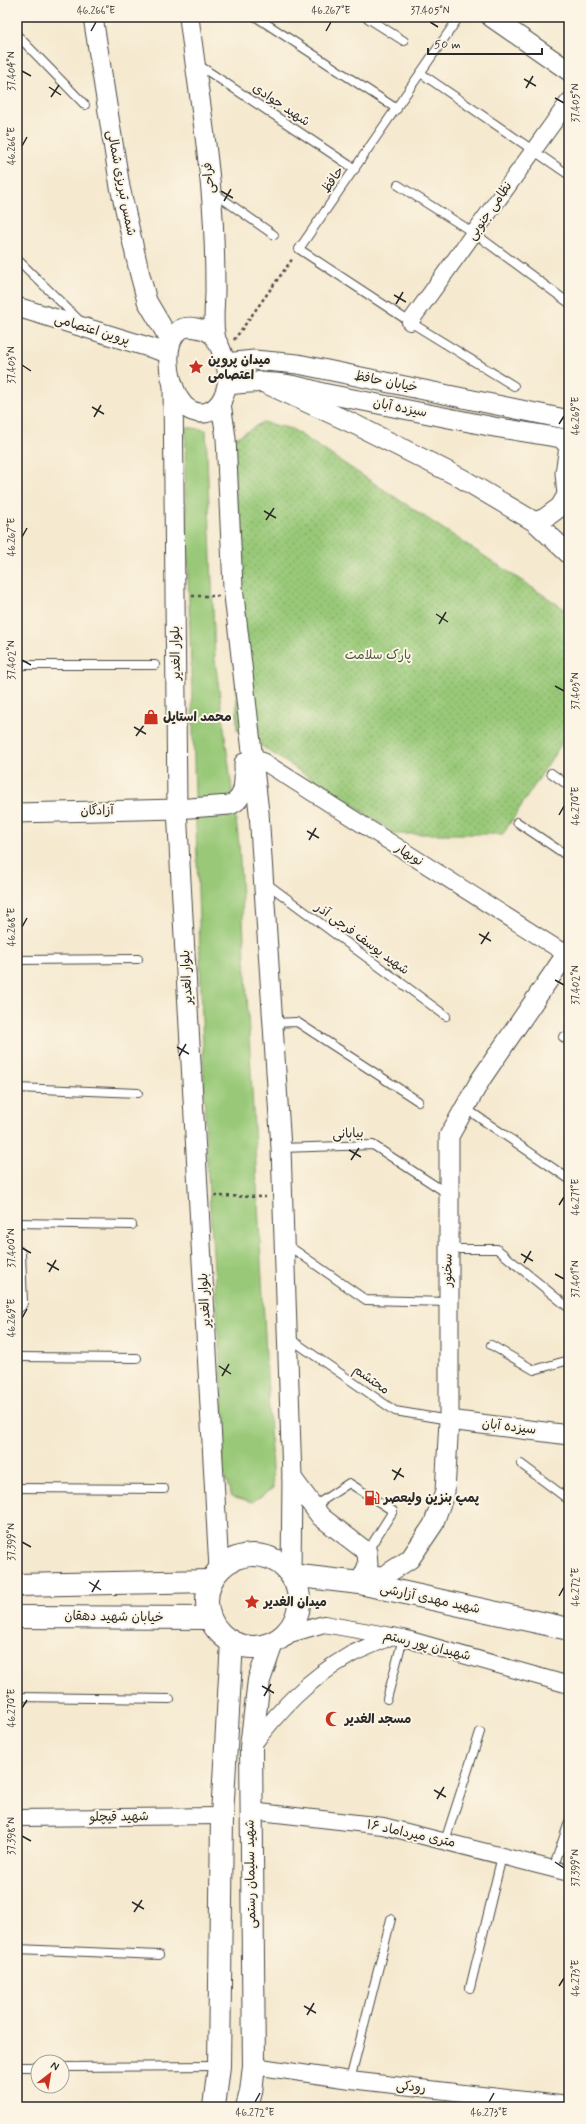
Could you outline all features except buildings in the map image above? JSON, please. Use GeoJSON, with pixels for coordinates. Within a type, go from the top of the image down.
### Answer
{"type":"FeatureCollection","features":[{"type":"Feature","properties":{"kind":"main road"},"geometry":{"type":"LineString","coordinates":[[243,1556],[256,1556],[270,1559],[281,1565],[291,1575],[299,1598],[298,1608],[290,1628],[278,1639],[259,1647],[245,1647],[232,1642],[220,1634],[210,1618],[207,1606],[208,1593],[215,1575],[230,1561],[243,1556]]}},
{"type":"Feature","properties":{"kind":"main road"},"geometry":{"type":"LineString","coordinates":[[17,1585],[215,1575]]}},
{"type":"Feature","properties":{"kind":"main road","name":"شهید مهدی آزارشی"},"geometry":{"type":"LineString","coordinates":[[291,1575],[360,1583],[569,1629]]}},
{"type":"Feature","properties":{"kind":"main road","name":"خیابان شهید دهقان"},"geometry":{"type":"LineString","coordinates":[[17,1617],[210,1618]]}},
{"type":"Feature","properties":{"kind":"main road","name":"شهید سلیمان رستمی"},"geometry":{"type":"LineString","coordinates":[[247,2107],[251,2092],[254,2066],[251,1747],[259,1680],[278,1639]]}},
{"type":"Feature","properties":{"kind":"main road"},"geometry":{"type":"LineString","coordinates":[[214,2107],[219,2066],[222,1816],[232,1642]]}},
{"type":"Feature","properties":{"kind":"main road"},"geometry":{"type":"LineString","coordinates":[[219,2066],[254,2066]]}},
{"type":"Feature","properties":{"kind":"street","name":"شمس تبریزی شمالی"},"geometry":{"type":"LineString","coordinates":[[93,17],[120,188],[139,271],[148,301],[170,347]]}},
{"type":"Feature","properties":{"kind":"street","name":"فراحی"},"geometry":{"type":"LineString","coordinates":[[189,17],[211,190],[221,352]]}},
{"type":"Feature","properties":{"kind":"street"},"geometry":{"type":"LineString","coordinates":[[491,17],[569,71]]}},
{"type":"Feature","properties":{"kind":"street","name":"نظامی جنوبی"},"geometry":{"type":"LineString","coordinates":[[410,322],[569,101]]}},
{"type":"Feature","properties":{"kind":"street","name":"پروین اعتصامی"},"geometry":{"type":"LineString","coordinates":[[17,307],[86,328],[170,347]]}},
{"type":"Feature","properties":{"kind":"street"},"geometry":{"type":"LineString","coordinates":[[190,326],[210,332],[221,352],[228,384],[221,403],[213,411],[204,413],[192,411],[183,402],[173,384],[168,362],[170,347],[180,330],[190,326]]}},
{"type":"Feature","properties":{"kind":"street","name":"خیابان حافظ"},"geometry":{"type":"LineString","coordinates":[[221,352],[254,360],[298,364],[567,418]]}},
{"type":"Feature","properties":{"kind":"street"},"geometry":{"type":"LineString","coordinates":[[260,381],[356,425],[461,478],[536,522],[569,554]]}},
{"type":"Feature","properties":{"kind":"street","name":"سیزده آبان"},"geometry":{"type":"LineString","coordinates":[[228,384],[260,381],[298,385],[323,393],[566,444]]}},
{"type":"Feature","properties":{"kind":"street","name":"بلوار الغدیر"},"geometry":{"type":"LineString","coordinates":[[173,384],[177,809],[199,1196],[215,1575]]}},
{"type":"Feature","properties":{"kind":"street"},"geometry":{"type":"LineString","coordinates":[[221,403],[226,438],[234,596],[252,755],[264,881],[284,1197],[292,1478],[291,1575]]}},
{"type":"Feature","properties":{"kind":"street"},"geometry":{"type":"LineString","coordinates":[[536,522],[546,518],[560,507],[566,495],[566,444],[559,427],[567,418]]}},
{"type":"Feature","properties":{"kind":"street","name":"آزادگان"},"geometry":{"type":"LineString","coordinates":[[17,813],[177,809],[229,805],[238,800],[243,787],[248,730]]}},
{"type":"Feature","properties":{"kind":"street","name":"نوبهار"},"geometry":{"type":"LineString","coordinates":[[252,755],[568,952]]}},
{"type":"Feature","properties":{"kind":"street","name":"سخنور"},"geometry":{"type":"LineString","coordinates":[[360,1583],[387,1574],[410,1559],[433,1525],[445,1492],[449,1420],[449,1136],[487,1069],[568,952]]}},
{"type":"Feature","properties":{"kind":"street"},"geometry":{"type":"LineString","coordinates":[[17,1254],[19,1303],[17,1305]]}},
{"type":"Feature","properties":{"kind":"street","name":"سیزده آبان"},"geometry":{"type":"LineString","coordinates":[[449,1420],[569,1435]]}},
{"type":"Feature","properties":{"kind":"street"},"geometry":{"type":"LineString","coordinates":[[292,1478],[312,1507],[321,1516],[367,1552],[368,1565],[360,1583]]}},
{"type":"Feature","properties":{"kind":"street","name":"شهیدان پور رستم"},"geometry":{"type":"LineString","coordinates":[[278,1639],[324,1624],[397,1637],[569,1685]]}},
{"type":"Feature","properties":{"kind":"street"},"geometry":{"type":"LineString","coordinates":[[251,1747],[279,1711],[312,1680],[350,1655],[397,1637]]}},
{"type":"Feature","properties":{"kind":"street","name":"۱۶ متری میرداماد"},"geometry":{"type":"LineString","coordinates":[[251,1811],[383,1826],[569,1873]]}},
{"type":"Feature","properties":{"kind":"street","name":"شهید قیچلو"},"geometry":{"type":"LineString","coordinates":[[17,1818],[222,1816]]}},
{"type":"Feature","properties":{"kind":"street","name":"رودکی"},"geometry":{"type":"LineString","coordinates":[[254,2066],[350,2080],[569,2105]]}},
{"type":"Feature","properties":{"kind":"lane"},"geometry":{"type":"LineString","coordinates":[[256,17],[397,109]]}},
{"type":"Feature","properties":{"kind":"lane"},"geometry":{"type":"LineString","coordinates":[[366,17],[404,41]]}},
{"type":"Feature","properties":{"kind":"lane","name":"حافظ"},"geometry":{"type":"LineString","coordinates":[[299,249],[422,74],[459,17]]}},
{"type":"Feature","properties":{"kind":"lane"},"geometry":{"type":"LineString","coordinates":[[17,36],[85,105]]}},
{"type":"Feature","properties":{"kind":"lane","name":"شهید جوادی"},"geometry":{"type":"LineString","coordinates":[[194,62],[355,169]]}},
{"type":"Feature","properties":{"kind":"lane"},"geometry":{"type":"LineString","coordinates":[[422,74],[569,176]]}},
{"type":"Feature","properties":{"kind":"lane"},"geometry":{"type":"LineString","coordinates":[[398,185],[474,233],[569,302]]}},
{"type":"Feature","properties":{"kind":"lane"},"geometry":{"type":"LineString","coordinates":[[211,190],[274,235]]}},
{"type":"Feature","properties":{"kind":"lane"},"geometry":{"type":"LineString","coordinates":[[299,249],[410,322],[514,386]]}},
{"type":"Feature","properties":{"kind":"lane"},"geometry":{"type":"LineString","coordinates":[[17,259],[86,328]]}},
{"type":"Feature","properties":{"kind":"lane"},"geometry":{"type":"LineString","coordinates":[[17,665],[155,665]]}},
{"type":"Feature","properties":{"kind":"lane"},"geometry":{"type":"LineString","coordinates":[[551,773],[569,786]]}},
{"type":"Feature","properties":{"kind":"lane"},"geometry":{"type":"LineString","coordinates":[[517,822],[569,857]]}},
{"type":"Feature","properties":{"kind":"lane","name":"شهید یوسف فرجی آذر"},"geometry":{"type":"LineString","coordinates":[[264,881],[446,1016]]}},
{"type":"Feature","properties":{"kind":"lane"},"geometry":{"type":"LineString","coordinates":[[17,960],[138,959]]}},
{"type":"Feature","properties":{"kind":"lane"},"geometry":{"type":"LineString","coordinates":[[273,1023],[297,1022],[418,1101]]}},
{"type":"Feature","properties":{"kind":"lane"},"geometry":{"type":"LineString","coordinates":[[17,1088],[138,1093]]}},
{"type":"Feature","properties":{"kind":"lane"},"geometry":{"type":"LineString","coordinates":[[464,1108],[569,1179]]}},
{"type":"Feature","properties":{"kind":"lane","name":"بیابانی"},"geometry":{"type":"LineString","coordinates":[[281,1148],[373,1145],[449,1195]]}},
{"type":"Feature","properties":{"kind":"lane"},"geometry":{"type":"LineString","coordinates":[[17,1223],[132,1225]]}},
{"type":"Feature","properties":{"kind":"lane"},"geometry":{"type":"LineString","coordinates":[[286,1244],[366,1300],[448,1302]]}},
{"type":"Feature","properties":{"kind":"lane"},"geometry":{"type":"LineString","coordinates":[[449,1250],[497,1249],[569,1308]]}},
{"type":"Feature","properties":{"kind":"lane","name":"محتشم"},"geometry":{"type":"LineString","coordinates":[[289,1338],[395,1411],[449,1420]]}},
{"type":"Feature","properties":{"kind":"lane"},"geometry":{"type":"LineString","coordinates":[[491,1345],[534,1370],[569,1360]]}},
{"type":"Feature","properties":{"kind":"lane"},"geometry":{"type":"LineString","coordinates":[[17,1357],[137,1358]]}},
{"type":"Feature","properties":{"kind":"lane"},"geometry":{"type":"LineString","coordinates":[[522,1464],[569,1500]]}},
{"type":"Feature","properties":{"kind":"lane"},"geometry":{"type":"LineString","coordinates":[[312,1507],[348,1483],[393,1511],[367,1552]]}},
{"type":"Feature","properties":{"kind":"lane"},"geometry":{"type":"LineString","coordinates":[[17,1488],[164,1488]]}},
{"type":"Feature","properties":{"kind":"lane"},"geometry":{"type":"LineString","coordinates":[[387,1699],[397,1637]]}},
{"type":"Feature","properties":{"kind":"lane"},"geometry":{"type":"LineString","coordinates":[[17,1697],[170,1699]]}},
{"type":"Feature","properties":{"kind":"lane"},"geometry":{"type":"LineString","coordinates":[[445,1841],[480,1732]]}},
{"type":"Feature","properties":{"kind":"lane"},"geometry":{"type":"LineString","coordinates":[[553,1869],[569,1822]]}},
{"type":"Feature","properties":{"kind":"lane"},"geometry":{"type":"LineString","coordinates":[[470,1988],[502,1856]]}},
{"type":"Feature","properties":{"kind":"lane"},"geometry":{"type":"LineString","coordinates":[[350,2080],[391,1920]]}},
{"type":"Feature","properties":{"kind":"lane"},"geometry":{"type":"LineString","coordinates":[[17,1949],[159,1955]]}},
{"type":"Feature","properties":{"kind":"lane"},"geometry":{"type":"LineString","coordinates":[[70,2067],[219,2066]]}},
{"type":"Feature","properties":{"kind":"lane"},"geometry":{"type":"LineString","coordinates":[[17,2067],[30,2067]]}},
{"type":"Feature","properties":{"kind":"path"},"geometry":{"type":"LineString","coordinates":[[221,352],[299,249]]}},
{"type":"Feature","properties":{"kind":"path"},"geometry":{"type":"LineString","coordinates":[[175,596],[234,596]]}},
{"type":"Feature","properties":{"kind":"path"},"geometry":{"type":"LineString","coordinates":[[199,1196],[284,1197]]}},
{"type":"Feature","properties":{"kind":"green space","name":"پارک سلامت"},"geometry":{"type":"Polygon","coordinates":[[[263,422],[292,429],[569,612],[569,732],[503,834],[396,834],[237,730],[234,439],[263,422]]]}},
{"type":"Feature","properties":{"kind":"green space"},"geometry":{"type":"Polygon","coordinates":[[[186,427],[206,430],[215,659],[239,843],[273,1488],[252,1502],[232,1496],[222,1472],[223,1403],[206,1147],[185,473],[186,427]]]}},
{"type":"Feature","properties":{"kind":"place","name":"میدان پروین اعتصامی"},"geometry":{"type":"Point","coordinates":[196,367]}},
{"type":"Feature","properties":{"kind":"place","name":"محمد استایل"},"geometry":{"type":"Point","coordinates":[151,717]}},
{"type":"Feature","properties":{"kind":"place","name":"پمپ بنزین ولیعصر"},"geometry":{"type":"Point","coordinates":[372,1498]}},
{"type":"Feature","properties":{"kind":"place","name":"میدان الغدیر"},"geometry":{"type":"Point","coordinates":[252,1602]}},
{"type":"Feature","properties":{"kind":"place","name":"مسجد الغدیر"},"geometry":{"type":"Point","coordinates":[333,1719]}}]}
